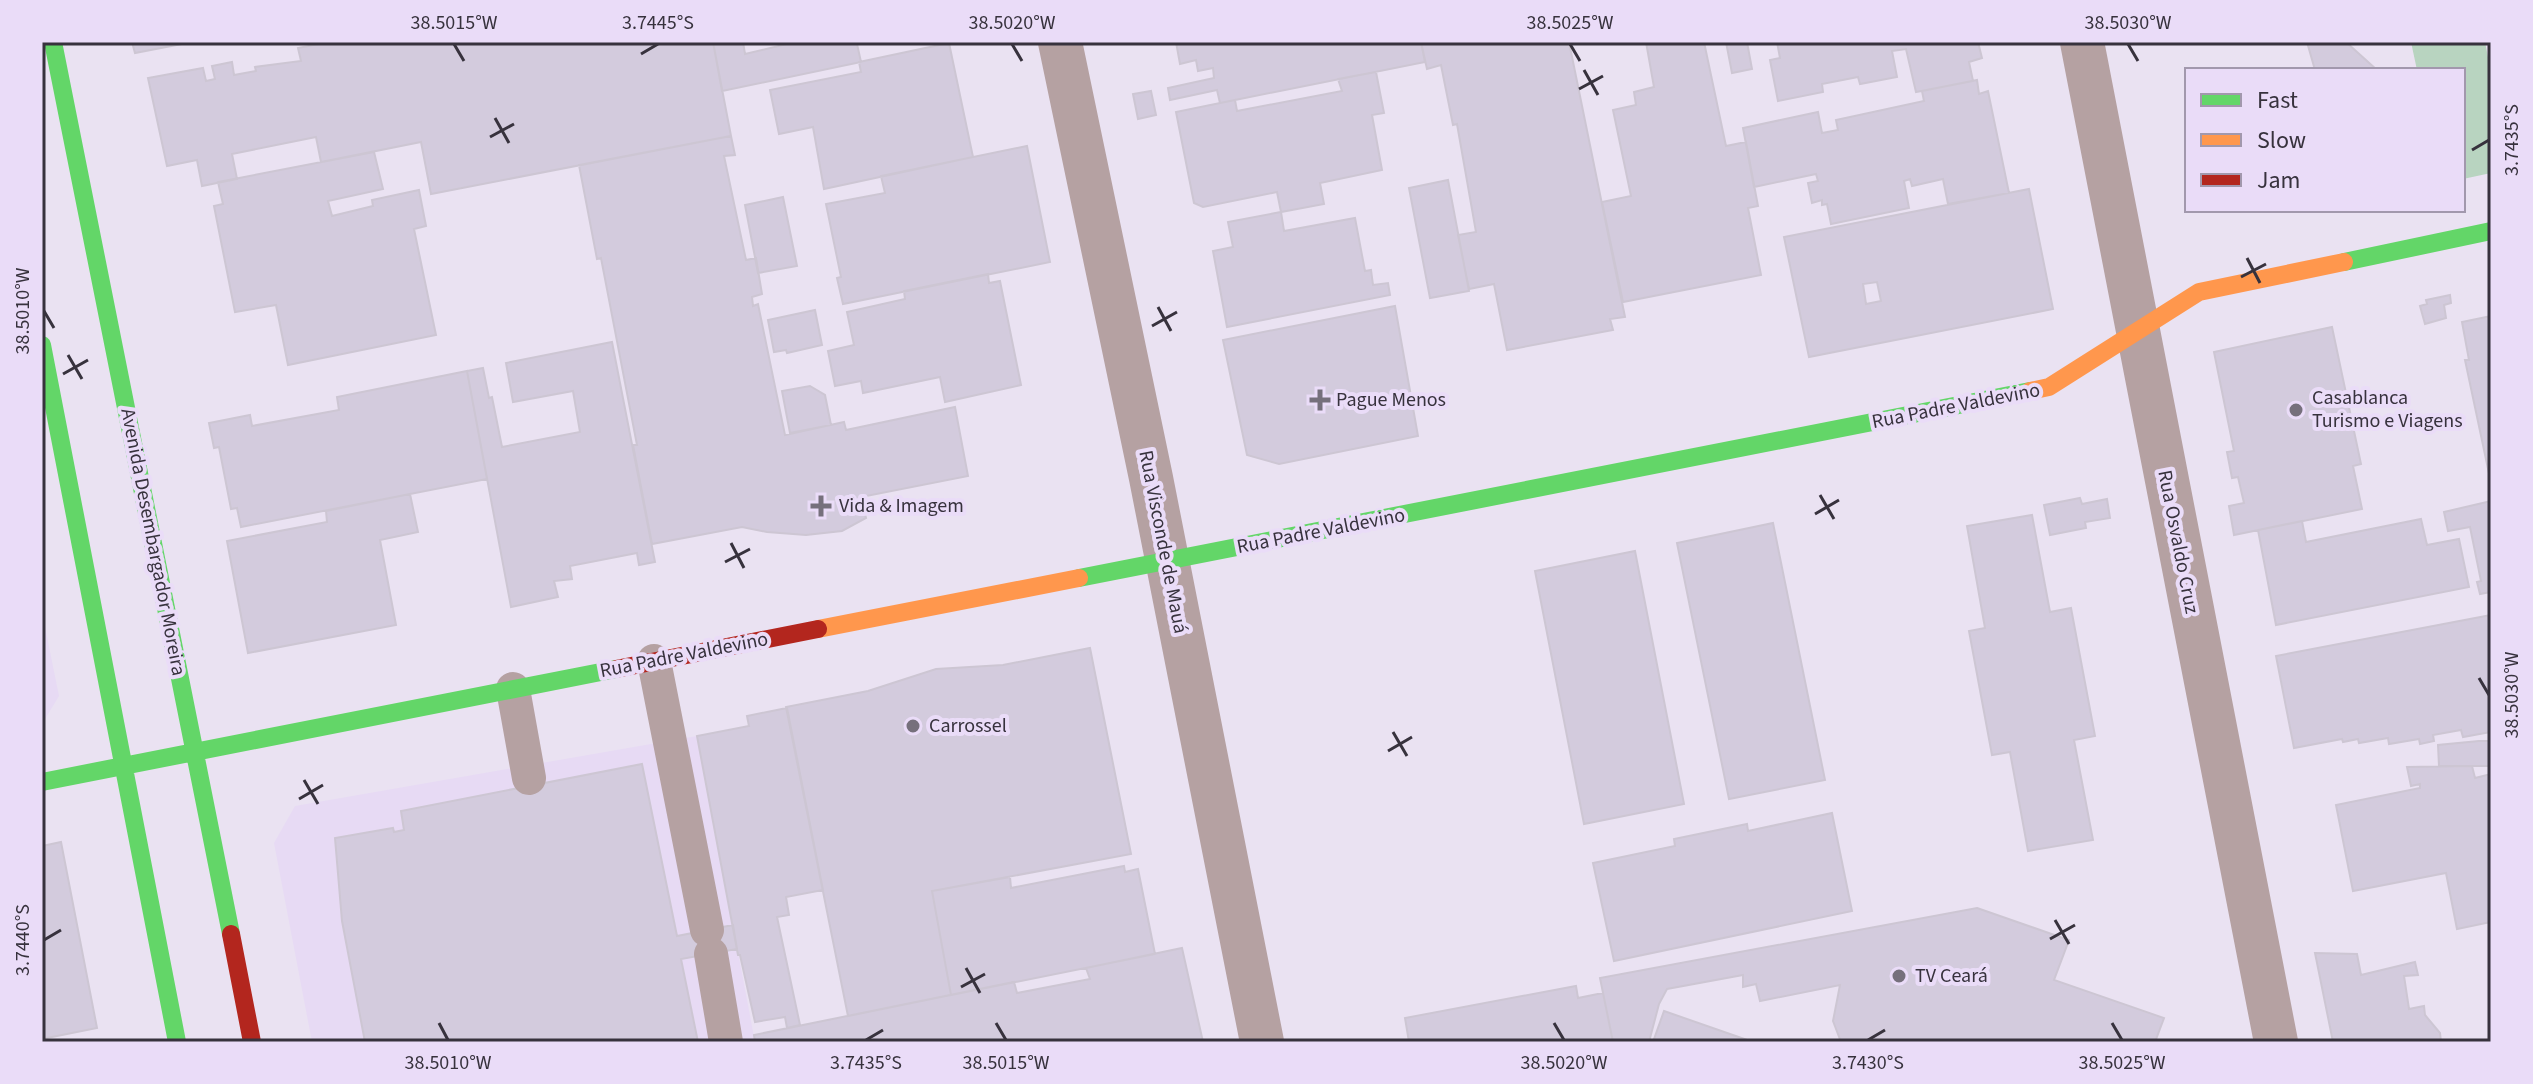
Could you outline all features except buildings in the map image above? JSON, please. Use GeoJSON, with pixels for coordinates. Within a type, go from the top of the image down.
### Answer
{"type":"FeatureCollection","features":[{"type":"Feature","properties":{"kind":"main road","name":"Avenida Desembargador Moreira"},"geometry":{"type":"LineString","coordinates":[[53,42],[252,1042]]}},
{"type":"Feature","properties":{"kind":"main road","name":"Rua Padre Valdevino"},"geometry":{"type":"LineString","coordinates":[[42,782],[2049,387],[2199,292],[2491,231]]}},
{"type":"Feature","properties":{"kind":"main road"},"geometry":{"type":"LineString","coordinates":[[42,345],[177,1042]]}},
{"type":"Feature","properties":{"kind":"street","name":"Rua Visconde de Mauá"},"geometry":{"type":"LineString","coordinates":[[1060,42],[1262,1042]]}},
{"type":"Feature","properties":{"kind":"street","name":"Rua Osvaldo Cruz"},"geometry":{"type":"LineString","coordinates":[[2082,42],[2276,1042]]}},
{"type":"Feature","properties":{"kind":"lane"},"geometry":{"type":"LineString","coordinates":[[654,661],[726,1042]]}},
{"type":"Feature","properties":{"kind":"lane"},"geometry":{"type":"LineString","coordinates":[[513,689],[529,778]]}},
{"type":"Feature","properties":{"kind":"shaded area"},"geometry":{"type":"Polygon","coordinates":[[[42,612],[59,696],[42,724],[42,612]]]}},
{"type":"Feature","properties":{"kind":"shaded area"},"geometry":{"type":"Polygon","coordinates":[[[697,736],[755,1042],[312,1042],[274,843],[295,806],[697,736]]]}},
{"type":"Feature","properties":{"kind":"green space"},"geometry":{"type":"Polygon","coordinates":[[[2411,42],[2485,42],[2491,72],[2491,173],[2465,179],[2465,68],[2417,68],[2411,42]]]}},
{"type":"Feature","properties":{"kind":"traffic: fast"},"geometry":{"type":"LineString","coordinates":[[53,42],[231,934]]}},
{"type":"Feature","properties":{"kind":"traffic: fast"},"geometry":{"type":"LineString","coordinates":[[2344,262],[2491,231]]}},
{"type":"Feature","properties":{"kind":"traffic: fast"},"geometry":{"type":"LineString","coordinates":[[42,345],[177,1042]]}},
{"type":"Feature","properties":{"kind":"traffic: fast"},"geometry":{"type":"LineString","coordinates":[[1079,578],[2030,391]]}},
{"type":"Feature","properties":{"kind":"traffic: fast"},"geometry":{"type":"LineString","coordinates":[[42,782],[616,669]]}},
{"type":"Feature","properties":{"kind":"traffic: slow"},"geometry":{"type":"LineString","coordinates":[[2030,391],[2049,387],[2199,292],[2344,262]]}},
{"type":"Feature","properties":{"kind":"traffic: slow"},"geometry":{"type":"LineString","coordinates":[[818,629],[1079,578]]}},
{"type":"Feature","properties":{"kind":"traffic: jam"},"geometry":{"type":"LineString","coordinates":[[616,669],[818,629]]}},
{"type":"Feature","properties":{"kind":"traffic: jam"},"geometry":{"type":"LineString","coordinates":[[231,934],[252,1042]]}},
{"type":"Feature","properties":{"kind":"place","name":"Pague Menos"},"geometry":{"type":"Point","coordinates":[1320,400]}},
{"type":"Feature","properties":{"kind":"place","name":"Casablanca Turismo e Viagens"},"geometry":{"type":"Point","coordinates":[2296,410]}},
{"type":"Feature","properties":{"kind":"place","name":"Vida & Imagem"},"geometry":{"type":"Point","coordinates":[821,506]}},
{"type":"Feature","properties":{"kind":"place","name":"Carrossel"},"geometry":{"type":"Point","coordinates":[913,726]}},
{"type":"Feature","properties":{"kind":"place","name":"TV Ceará"},"geometry":{"type":"Point","coordinates":[1899,976]}}]}
